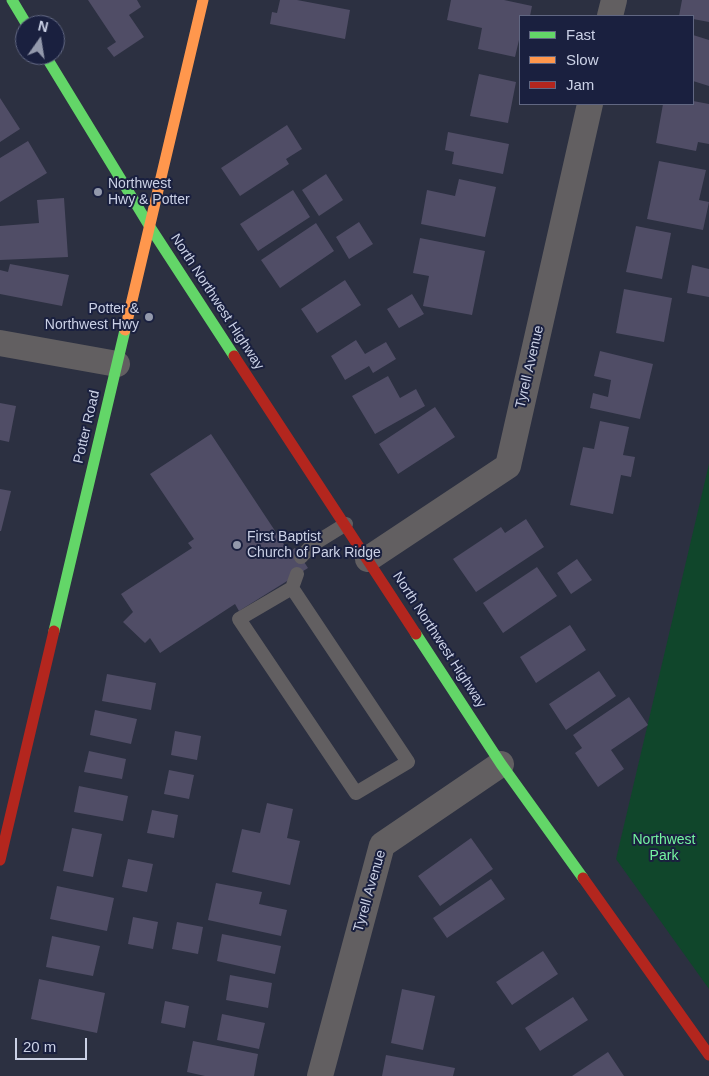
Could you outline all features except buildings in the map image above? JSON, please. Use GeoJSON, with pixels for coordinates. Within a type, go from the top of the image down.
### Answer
{"type":"FeatureCollection","features":[{"type":"Feature","properties":{"kind":"main road"},"geometry":{"type":"LineString","coordinates":[[12,0],[21,15]]}},
{"type":"Feature","properties":{"kind":"main road","name":"Potter Road"},"geometry":{"type":"LineString","coordinates":[[0,860],[203,0]]}},
{"type":"Feature","properties":{"kind":"main road","name":"North Northwest Highway"},"geometry":{"type":"LineString","coordinates":[[51,65],[150,227],[346,524],[501,764],[709,1056]]}},
{"type":"Feature","properties":{"kind":"street"},"geometry":{"type":"LineString","coordinates":[[610,15],[614,0]]}},
{"type":"Feature","properties":{"kind":"street","name":"Tyrell Avenue"},"geometry":{"type":"LineString","coordinates":[[368,559],[508,466],[590,105]]}},
{"type":"Feature","properties":{"kind":"street"},"geometry":{"type":"LineString","coordinates":[[0,343],[117,364]]}},
{"type":"Feature","properties":{"kind":"street","name":"Tyrell Avenue"},"geometry":{"type":"LineString","coordinates":[[320,1076],[382,845],[501,764]]}},
{"type":"Feature","properties":{"kind":"lane"},"geometry":{"type":"LineString","coordinates":[[301,557],[312,545],[346,524]]}},
{"type":"Feature","properties":{"kind":"lane"},"geometry":{"type":"LineString","coordinates":[[292,588],[408,762],[356,793],[239,619],[292,588],[297,574]]}},
{"type":"Feature","properties":{"kind":"green space","name":"Northwest Park"},"geometry":{"type":"Polygon","coordinates":[[[709,464],[709,989],[616,859],[709,464]]]}},
{"type":"Feature","properties":{"kind":"traffic: fast"},"geometry":{"type":"LineString","coordinates":[[12,0],[21,15]]}},
{"type":"Feature","properties":{"kind":"traffic: fast"},"geometry":{"type":"LineString","coordinates":[[51,65],[150,227],[234,356]]}},
{"type":"Feature","properties":{"kind":"traffic: fast"},"geometry":{"type":"LineString","coordinates":[[54,631],[125,330]]}},
{"type":"Feature","properties":{"kind":"traffic: fast"},"geometry":{"type":"LineString","coordinates":[[416,634],[501,764],[583,878]]}},
{"type":"Feature","properties":{"kind":"traffic: slow"},"geometry":{"type":"LineString","coordinates":[[125,330],[203,0]]}},
{"type":"Feature","properties":{"kind":"traffic: jam"},"geometry":{"type":"LineString","coordinates":[[234,356],[416,634]]}},
{"type":"Feature","properties":{"kind":"traffic: jam"},"geometry":{"type":"LineString","coordinates":[[0,860],[54,631]]}},
{"type":"Feature","properties":{"kind":"traffic: jam"},"geometry":{"type":"LineString","coordinates":[[583,878],[709,1055]]}},
{"type":"Feature","properties":{"kind":"place","name":"Northwest Hwy & Potter"},"geometry":{"type":"Point","coordinates":[98,192]}},
{"type":"Feature","properties":{"kind":"place","name":"Potter & Northwest Hwy"},"geometry":{"type":"Point","coordinates":[149,317]}},
{"type":"Feature","properties":{"kind":"place","name":"First Baptist Church of Park Ridge"},"geometry":{"type":"Point","coordinates":[237,545]}}]}
